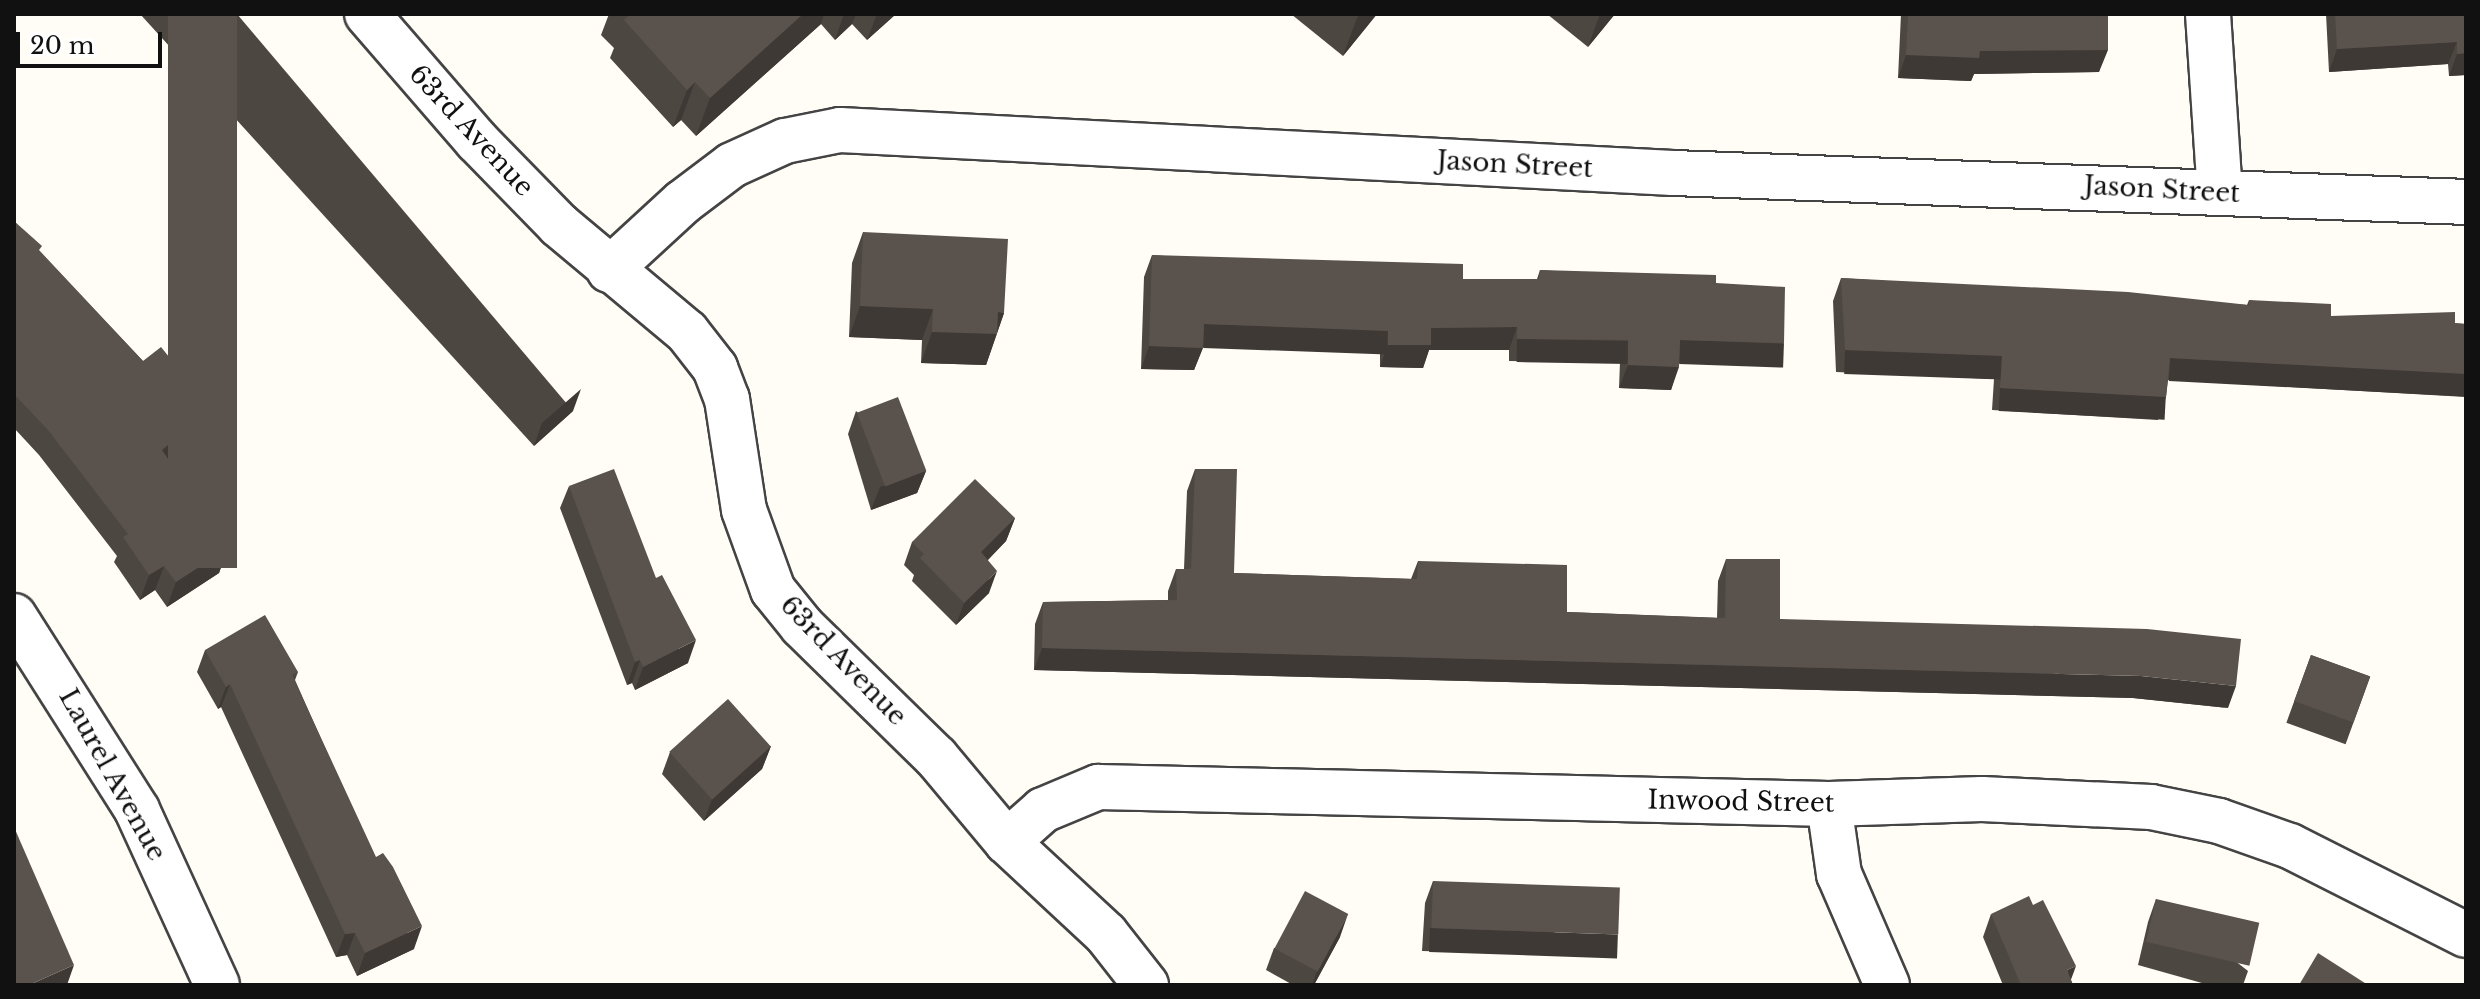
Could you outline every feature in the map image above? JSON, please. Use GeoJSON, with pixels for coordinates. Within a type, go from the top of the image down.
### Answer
{"type":"FeatureCollection","features":[{"type":"Feature","properties":{"kind":"street","name":"63rd Avenue"},"geometry":{"type":"LineString","coordinates":[[367,14],[477,141],[609,270],[687,332],[715,368],[727,399],[744,510],[773,590],[802,626],[936,757],[1007,842],[1106,934],[1146,985]]}},
{"type":"Feature","properties":{"kind":"street"},"geometry":{"type":"LineString","coordinates":[[2208,14],[2220,193]]}},
{"type":"Feature","properties":{"kind":"street","name":"Jason Street"},"geometry":{"type":"LineString","coordinates":[[609,270],[683,202],[732,165],[785,141],[840,130],[1673,173],[2466,202]]}},
{"type":"Feature","properties":{"kind":"street","name":"Laurel Avenue"},"geometry":{"type":"LineString","coordinates":[[14,616],[137,810],[217,985]]}},
{"type":"Feature","properties":{"kind":"street","name":"Inwood Street"},"geometry":{"type":"LineString","coordinates":[[1007,842],[1043,810],[1098,787],[1829,804],[1982,799],[2151,807],[2219,821],[2290,846],[2466,935]]}},
{"type":"Feature","properties":{"kind":"street"},"geometry":{"type":"LineString","coordinates":[[1829,804],[1839,874],[1887,985]]}},
{"type":"Feature","properties":{"kind":"building"},"geometry":{"type":"Polygon","coordinates":[[[168,14],[237,14],[237,568],[168,568],[168,14]]]}},
{"type":"Feature","properties":{"kind":"building"},"geometry":{"type":"Polygon","coordinates":[[[631,14],[803,14],[710,98],[695,82],[687,90],[624,20],[631,14]]]}},
{"type":"Feature","properties":{"kind":"building"},"geometry":{"type":"Polygon","coordinates":[[[1908,14],[2108,14],[2108,50],[1980,51],[1979,58],[1906,55],[1908,14]]]}},
{"type":"Feature","properties":{"kind":"building"},"geometry":{"type":"Polygon","coordinates":[[[2335,14],[2466,14],[2466,53],[2457,54],[2457,42],[2337,49],[2335,14]]]}},
{"type":"Feature","properties":{"kind":"building"},"geometry":{"type":"Polygon","coordinates":[[[14,221],[42,246],[39,250],[143,361],[161,347],[211,409],[162,450],[228,548],[176,582],[164,566],[149,575],[123,537],[128,534],[48,430],[14,394],[14,221]]]}},
{"type":"Feature","properties":{"kind":"building"},"geometry":{"type":"Polygon","coordinates":[[[863,232],[1008,239],[1004,313],[998,312],[997,334],[932,332],[933,309],[860,306],[863,232]]]}},
{"type":"Feature","properties":{"kind":"building"},"geometry":{"type":"Polygon","coordinates":[[[1152,255],[1463,264],[1463,279],[1539,279],[1540,270],[1716,275],[1716,283],[1785,287],[1784,343],[1680,340],[1679,367],[1628,365],[1628,340],[1517,339],[1517,327],[1431,328],[1431,345],[1388,345],[1388,331],[1204,324],[1203,348],[1149,346],[1152,255]]]}},
{"type":"Feature","properties":{"kind":"building"},"geometry":{"type":"Polygon","coordinates":[[[1841,278],[2128,292],[2249,305],[2249,300],[2331,304],[2331,316],[2455,312],[2455,323],[2466,324],[2466,374],[2170,358],[2166,397],[2000,388],[2002,356],[1845,350],[1841,278]]]}},
{"type":"Feature","properties":{"kind":"building"},"geometry":{"type":"Polygon","coordinates":[[[898,397],[926,471],[885,487],[857,413],[898,397]]]}},
{"type":"Feature","properties":{"kind":"building"},"geometry":{"type":"Polygon","coordinates":[[[614,469],[656,578],[662,575],[696,640],[643,667],[640,660],[635,662],[569,486],[614,469]]]}},
{"type":"Feature","properties":{"kind":"building"},"geometry":{"type":"Polygon","coordinates":[[[1195,469],[1237,469],[1234,573],[1417,579],[1418,561],[1567,565],[1567,612],[1725,618],[1726,559],[1780,559],[1780,619],[2147,629],[2241,639],[2236,686],[2141,676],[1042,648],[1043,602],[1177,600],[1176,569],[1191,569],[1195,469]]]}},
{"type":"Feature","properties":{"kind":"building"},"geometry":{"type":"Polygon","coordinates":[[[975,479],[1015,518],[981,552],[997,571],[964,603],[920,558],[924,554],[912,542],[975,479]]]}},
{"type":"Feature","properties":{"kind":"building"},"geometry":{"type":"Polygon","coordinates":[[[265,615],[298,672],[292,675],[376,857],[383,853],[393,867],[422,926],[365,953],[355,933],[345,934],[230,684],[226,687],[205,650],[265,615]]]}},
{"type":"Feature","properties":{"kind":"building"},"geometry":{"type":"Polygon","coordinates":[[[2311,655],[2370,677],[2353,723],[2294,701],[2311,655]]]}},
{"type":"Feature","properties":{"kind":"building"},"geometry":{"type":"Polygon","coordinates":[[[728,699],[771,747],[712,799],[669,752],[728,699]]]}},
{"type":"Feature","properties":{"kind":"building"},"geometry":{"type":"Polygon","coordinates":[[[14,827],[74,965],[29,985],[14,985],[14,827]]]}},
{"type":"Feature","properties":{"kind":"building"},"geometry":{"type":"Polygon","coordinates":[[[1433,881],[1620,888],[1618,934],[1431,928],[1433,881]]]}},
{"type":"Feature","properties":{"kind":"building"},"geometry":{"type":"Polygon","coordinates":[[[1305,891],[1348,914],[1318,971],[1274,948],[1305,891]]]}},
{"type":"Feature","properties":{"kind":"building"},"geometry":{"type":"Polygon","coordinates":[[[2029,896],[2033,905],[2043,900],[2076,966],[2067,970],[2073,985],[2021,985],[1991,914],[2029,896]]]}},
{"type":"Feature","properties":{"kind":"building"},"geometry":{"type":"Polygon","coordinates":[[[2156,899],[2259,923],[2249,966],[2146,942],[2156,899]]]}},
{"type":"Feature","properties":{"kind":"building"},"geometry":{"type":"Polygon","coordinates":[[[2318,953],[2368,985],[2299,985],[2318,953]]]}}]}
